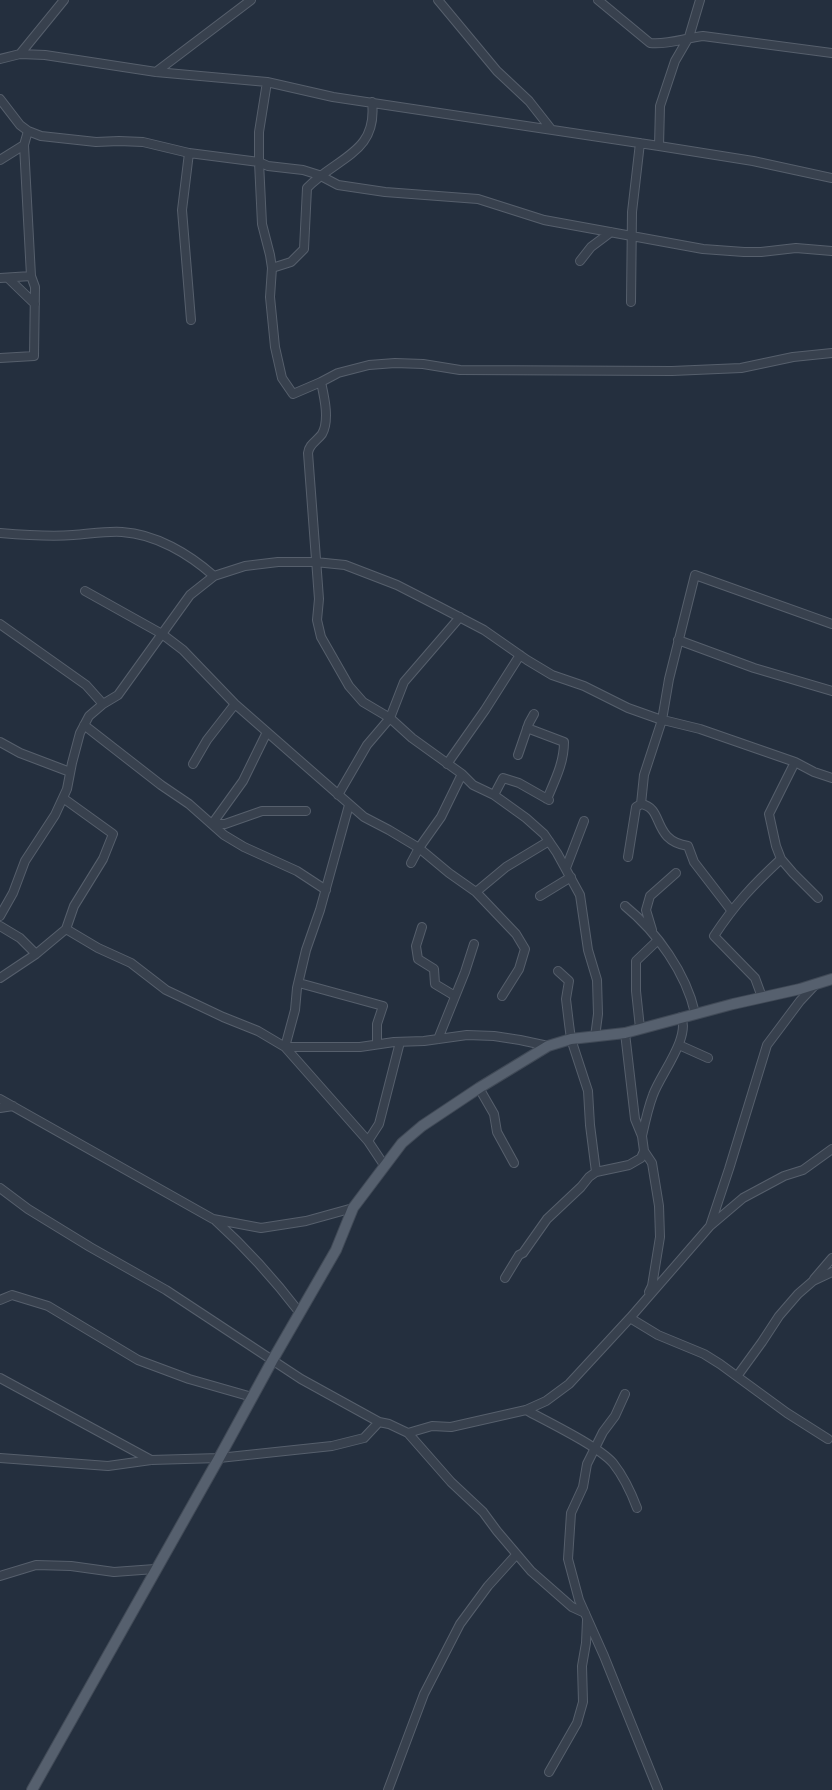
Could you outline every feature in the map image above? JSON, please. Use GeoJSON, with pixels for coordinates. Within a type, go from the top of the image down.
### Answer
{"type":"FeatureCollection","features":[{"type":"Feature","properties":{"kind":"main road"},"geometry":{"type":"LineString","coordinates":[[32,1790],[336,1250],[354,1208],[402,1143],[422,1126],[479,1088],[548,1046],[571,1039],[625,1033],[681,1017],[815,985],[832,979]]}},
{"type":"Feature","properties":{"kind":"street"},"geometry":{"type":"LineString","coordinates":[[20,54],[64,0]]}},
{"type":"Feature","properties":{"kind":"street"},"geometry":{"type":"LineString","coordinates":[[156,72],[251,0]]}},
{"type":"Feature","properties":{"kind":"street"},"geometry":{"type":"LineString","coordinates":[[438,0],[497,71],[529,101],[551,129]]}},
{"type":"Feature","properties":{"kind":"street"},"geometry":{"type":"LineString","coordinates":[[598,0],[650,43],[661,44],[689,37],[703,36],[832,53]]}},
{"type":"Feature","properties":{"kind":"street"},"geometry":{"type":"LineString","coordinates":[[659,146],[660,106],[675,61],[689,37],[700,0]]}},
{"type":"Feature","properties":{"kind":"street"},"geometry":{"type":"LineString","coordinates":[[0,59],[20,54],[45,55],[156,72],[267,82],[333,97],[753,161],[832,178]]}},
{"type":"Feature","properties":{"kind":"street"},"geometry":{"type":"LineString","coordinates":[[267,82],[259,132],[262,224],[272,268],[270,297],[275,347],[282,378],[293,394],[338,374],[369,365],[395,363],[423,364],[460,370],[672,371],[741,368],[793,357],[832,353]]}},
{"type":"Feature","properties":{"kind":"street"},"geometry":{"type":"LineString","coordinates":[[0,99],[20,125],[28,131],[41,136],[96,142],[143,142],[189,153],[303,170],[319,175],[328,182],[338,185],[385,192],[478,199],[544,220],[725,251],[761,252],[796,248],[832,250]]}},
{"type":"Feature","properties":{"kind":"street"},"geometry":{"type":"LineString","coordinates":[[272,268],[291,262],[304,249],[308,188],[319,175],[361,146],[370,134],[374,117],[372,102]]}},
{"type":"Feature","properties":{"kind":"street"},"geometry":{"type":"LineString","coordinates":[[0,358],[34,356],[35,287],[31,276],[24,145],[28,131]]}},
{"type":"Feature","properties":{"kind":"street"},"geometry":{"type":"LineString","coordinates":[[631,302],[632,212],[640,143]]}},
{"type":"Feature","properties":{"kind":"street"},"geometry":{"type":"LineString","coordinates":[[0,160],[24,145]]}},
{"type":"Feature","properties":{"kind":"street"},"geometry":{"type":"LineString","coordinates":[[189,153],[182,210],[190,320]]}},
{"type":"Feature","properties":{"kind":"street"},"geometry":{"type":"LineString","coordinates":[[580,262],[591,247],[611,232]]}},
{"type":"Feature","properties":{"kind":"street"},"geometry":{"type":"LineString","coordinates":[[4,278],[31,276]]}},
{"type":"Feature","properties":{"kind":"street"},"geometry":{"type":"LineString","coordinates":[[4,278],[35,304]]}},
{"type":"Feature","properties":{"kind":"street"},"geometry":{"type":"LineString","coordinates":[[321,382],[326,421],[322,433],[308,448],[319,599],[318,620],[321,637],[350,686],[363,702],[390,718],[412,738],[462,774],[473,785],[494,795],[526,818],[549,841],[571,876],[580,895],[588,950],[597,980],[598,1014],[595,1036]]}},
{"type":"Feature","properties":{"kind":"street"},"geometry":{"type":"LineString","coordinates":[[0,534],[71,535],[121,532],[142,534],[175,548],[214,576]]}},
{"type":"Feature","properties":{"kind":"street"},"geometry":{"type":"LineString","coordinates":[[0,916],[25,861],[56,815],[68,789],[70,772],[80,733],[89,716],[102,704],[118,695],[190,595],[214,576],[245,566],[278,562],[315,562],[345,565],[397,585],[460,617],[484,630],[520,656],[552,675],[584,686],[628,708],[662,720],[700,729],[795,762],[814,772],[832,778]]}},
{"type":"Feature","properties":{"kind":"street"},"geometry":{"type":"LineString","coordinates":[[641,804],[644,776],[662,720],[667,687],[695,575],[832,624]]}},
{"type":"Feature","properties":{"kind":"street"},"geometry":{"type":"LineString","coordinates":[[85,591],[162,634],[183,650],[235,704],[338,796],[364,817],[419,848],[476,892],[516,934],[525,949],[519,970],[502,996]]}},
{"type":"Feature","properties":{"kind":"street"},"geometry":{"type":"LineString","coordinates":[[338,796],[368,746],[390,718],[404,682],[460,617]]}},
{"type":"Feature","properties":{"kind":"street"},"geometry":{"type":"LineString","coordinates":[[0,624],[86,686],[102,704]]}},
{"type":"Feature","properties":{"kind":"street"},"geometry":{"type":"LineString","coordinates":[[678,640],[745,665],[832,691]]}},
{"type":"Feature","properties":{"kind":"street"},"geometry":{"type":"LineString","coordinates":[[447,764],[520,656]]}},
{"type":"Feature","properties":{"kind":"street"},"geometry":{"type":"LineString","coordinates":[[194,764],[207,740],[235,704]]}},
{"type":"Feature","properties":{"kind":"street"},"geometry":{"type":"LineString","coordinates":[[518,755],[534,714]]}},
{"type":"Feature","properties":{"kind":"street"},"geometry":{"type":"LineString","coordinates":[[84,725],[161,785],[189,804],[224,835],[244,847],[297,871],[326,890]]}},
{"type":"Feature","properties":{"kind":"street"},"geometry":{"type":"LineString","coordinates":[[494,795],[503,778],[519,783],[548,799],[560,770],[564,742],[527,728]]}},
{"type":"Feature","properties":{"kind":"street"},"geometry":{"type":"LineString","coordinates":[[212,824],[242,781],[266,732]]}},
{"type":"Feature","properties":{"kind":"street"},"geometry":{"type":"LineString","coordinates":[[0,742],[20,753],[70,772]]}},
{"type":"Feature","properties":{"kind":"street"},"geometry":{"type":"LineString","coordinates":[[795,762],[769,814],[781,859],[818,898]]}},
{"type":"Feature","properties":{"kind":"street"},"geometry":{"type":"LineString","coordinates":[[411,863],[441,817],[462,774]]}},
{"type":"Feature","properties":{"kind":"street"},"geometry":{"type":"LineString","coordinates":[[0,978],[36,954],[66,928],[74,906],[103,859],[113,834],[63,798]]}},
{"type":"Feature","properties":{"kind":"street"},"geometry":{"type":"LineString","coordinates":[[628,858],[636,807],[641,804],[648,805],[656,813],[658,824],[667,837],[679,844],[688,846],[694,862],[731,910]]}},
{"type":"Feature","properties":{"kind":"street"},"geometry":{"type":"LineString","coordinates":[[284,1047],[295,1010],[306,950],[326,890],[349,805]]}},
{"type":"Feature","properties":{"kind":"street"},"geometry":{"type":"LineString","coordinates":[[212,824],[225,824],[262,811],[306,811]]}},
{"type":"Feature","properties":{"kind":"street"},"geometry":{"type":"LineString","coordinates":[[566,868],[584,821]]}},
{"type":"Feature","properties":{"kind":"street"},"geometry":{"type":"LineString","coordinates":[[476,892],[506,867],[549,841]]}},
{"type":"Feature","properties":{"kind":"street"},"geometry":{"type":"LineString","coordinates":[[762,997],[755,978],[714,936],[731,910],[753,885],[781,859]]}},
{"type":"Feature","properties":{"kind":"street"},"geometry":{"type":"LineString","coordinates":[[655,937],[646,910],[650,896],[676,872]]}},
{"type":"Feature","properties":{"kind":"street"},"geometry":{"type":"LineString","coordinates":[[540,896],[571,876]]}},
{"type":"Feature","properties":{"kind":"street"},"geometry":{"type":"LineString","coordinates":[[625,906],[638,917],[667,952],[692,1001],[695,1014]]}},
{"type":"Feature","properties":{"kind":"street"},"geometry":{"type":"LineString","coordinates":[[0,926],[20,938],[36,954]]}},
{"type":"Feature","properties":{"kind":"street"},"geometry":{"type":"LineString","coordinates":[[422,927],[416,946],[418,959],[434,969],[435,984],[455,996]]}},
{"type":"Feature","properties":{"kind":"street"},"geometry":{"type":"LineString","coordinates":[[66,928],[98,948],[131,963],[166,990],[223,1018],[258,1032],[284,1047],[368,1142],[384,1165]]}},
{"type":"Feature","properties":{"kind":"street"},"geometry":{"type":"LineString","coordinates":[[640,1028],[636,991],[636,961],[655,937]]}},
{"type":"Feature","properties":{"kind":"street"},"geometry":{"type":"LineString","coordinates":[[438,1039],[465,972],[474,944]]}},
{"type":"Feature","properties":{"kind":"street"},"geometry":{"type":"LineString","coordinates":[[558,972],[569,981],[566,999],[571,1039],[588,1090],[596,1172]]}},
{"type":"Feature","properties":{"kind":"street"},"geometry":{"type":"LineString","coordinates":[[299,983],[383,1006],[377,1024],[377,1044]]}},
{"type":"Feature","properties":{"kind":"street"},"geometry":{"type":"LineString","coordinates":[[710,1226],[767,1045],[800,1001],[815,985]]}},
{"type":"Feature","properties":{"kind":"street"},"geometry":{"type":"LineString","coordinates":[[642,1136],[653,1094],[679,1045],[683,1021],[681,1017]]}},
{"type":"Feature","properties":{"kind":"street"},"geometry":{"type":"LineString","coordinates":[[625,1033],[635,1119],[642,1136],[644,1151],[652,1163],[659,1206],[660,1237],[652,1286],[643,1302]]}},
{"type":"Feature","properties":{"kind":"street"},"geometry":{"type":"LineString","coordinates":[[284,1047],[360,1047],[467,1035],[494,1036],[548,1046]]}},
{"type":"Feature","properties":{"kind":"street"},"geometry":{"type":"LineString","coordinates":[[368,1142],[379,1124],[400,1042]]}},
{"type":"Feature","properties":{"kind":"street"},"geometry":{"type":"LineString","coordinates":[[679,1045],[708,1058]]}},
{"type":"Feature","properties":{"kind":"street"},"geometry":{"type":"LineString","coordinates":[[479,1088],[494,1114],[497,1132],[514,1163]]}},
{"type":"Feature","properties":{"kind":"street"},"geometry":{"type":"LineString","coordinates":[[0,1099],[213,1218],[241,1244],[276,1282],[300,1313]]}},
{"type":"Feature","properties":{"kind":"street"},"geometry":{"type":"LineString","coordinates":[[0,1108],[13,1106]]}},
{"type":"Feature","properties":{"kind":"street"},"geometry":{"type":"LineString","coordinates":[[408,1433],[432,1426],[451,1427],[526,1410],[546,1402],[558,1394],[630,1318],[710,1226],[743,1198],[784,1176],[803,1170],[832,1149]]}},
{"type":"Feature","properties":{"kind":"street"},"geometry":{"type":"LineString","coordinates":[[505,1278],[519,1255],[523,1253],[547,1219],[589,1177],[596,1172],[629,1165],[641,1158],[644,1151]]}},
{"type":"Feature","properties":{"kind":"street"},"geometry":{"type":"LineString","coordinates":[[0,1188],[28,1209],[166,1290],[301,1379],[379,1422],[389,1424],[408,1433],[451,1482],[483,1512],[516,1555],[531,1571],[572,1607],[586,1616]]}},
{"type":"Feature","properties":{"kind":"street"},"geometry":{"type":"LineString","coordinates":[[213,1218],[261,1228],[306,1221],[354,1208]]}},
{"type":"Feature","properties":{"kind":"street"},"geometry":{"type":"LineString","coordinates":[[738,1375],[779,1316],[832,1258]]}},
{"type":"Feature","properties":{"kind":"street"},"geometry":{"type":"LineString","coordinates":[[813,1281],[832,1272]]}},
{"type":"Feature","properties":{"kind":"street"},"geometry":{"type":"LineString","coordinates":[[0,1300],[12,1295],[48,1306],[138,1360],[189,1379],[252,1397]]}},
{"type":"Feature","properties":{"kind":"street"},"geometry":{"type":"LineString","coordinates":[[630,1318],[658,1335],[704,1354],[738,1375],[787,1413],[828,1439]]}},
{"type":"Feature","properties":{"kind":"street"},"geometry":{"type":"LineString","coordinates":[[0,1378],[151,1460]]}},
{"type":"Feature","properties":{"kind":"street"},"geometry":{"type":"LineString","coordinates":[[625,1394],[615,1416],[603,1432],[587,1464],[583,1487],[572,1513],[568,1559],[586,1616],[658,1790]]}},
{"type":"Feature","properties":{"kind":"street"},"geometry":{"type":"LineString","coordinates":[[526,1410],[594,1449],[611,1462],[629,1489],[638,1508]]}},
{"type":"Feature","properties":{"kind":"street"},"geometry":{"type":"LineString","coordinates":[[0,1458],[108,1466],[151,1460],[219,1458],[332,1446],[364,1438],[379,1422]]}},
{"type":"Feature","properties":{"kind":"street"},"geometry":{"type":"LineString","coordinates":[[388,1790],[424,1694],[460,1624],[488,1586],[516,1555]]}},
{"type":"Feature","properties":{"kind":"street"},"geometry":{"type":"LineString","coordinates":[[0,1576],[36,1565],[71,1566],[114,1572],[156,1569]]}},
{"type":"Feature","properties":{"kind":"street"},"geometry":{"type":"LineString","coordinates":[[548,1772],[577,1723],[584,1702],[582,1666],[586,1643],[586,1616]]}}]}
